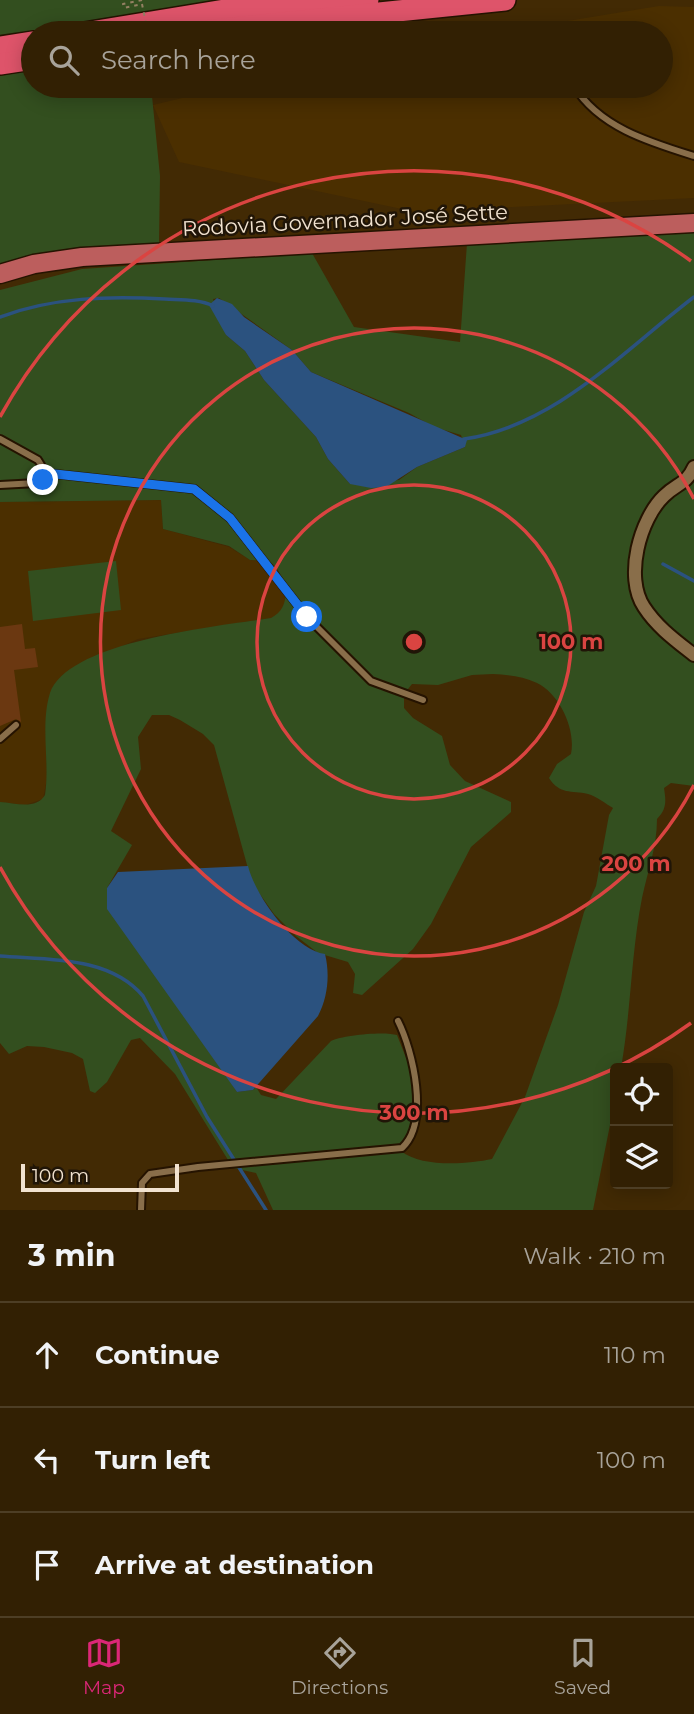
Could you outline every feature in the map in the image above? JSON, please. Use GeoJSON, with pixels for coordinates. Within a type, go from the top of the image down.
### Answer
{"type":"FeatureCollection","features":[{"type":"Feature","properties":{"kind":"highway"},"geometry":{"type":"LineString","coordinates":[[158,21],[225,10],[368,0]]}},
{"type":"Feature","properties":{"kind":"highway"},"geometry":{"type":"LineString","coordinates":[[301,21],[505,0]]}},
{"type":"Feature","properties":{"kind":"highway"},"geometry":{"type":"LineString","coordinates":[[0,47],[21,44]]}},
{"type":"Feature","properties":{"kind":"highway"},"geometry":{"type":"LineString","coordinates":[[0,64],[21,61]]}},
{"type":"Feature","properties":{"kind":"main road","name":"Rodovia Governador José Sette"},"geometry":{"type":"LineString","coordinates":[[0,274],[34,264],[82,257],[694,223]]}},
{"type":"Feature","properties":{"kind":"street"},"geometry":{"type":"LineString","coordinates":[[694,467],[688,480],[664,496],[648,520],[638,547],[636,580],[642,604],[663,631],[694,655]]}},
{"type":"Feature","properties":{"kind":"lane"},"geometry":{"type":"LineString","coordinates":[[581,98],[586,106],[637,138],[694,156]]}},
{"type":"Feature","properties":{"kind":"lane"},"geometry":{"type":"LineString","coordinates":[[0,439],[38,460],[46,473]]}},
{"type":"Feature","properties":{"kind":"lane"},"geometry":{"type":"LineString","coordinates":[[0,485],[37,483],[46,473]]}},
{"type":"Feature","properties":{"kind":"lane"},"geometry":{"type":"LineString","coordinates":[[46,473],[194,489],[230,518],[307,617],[371,681],[423,701]]}},
{"type":"Feature","properties":{"kind":"lane"},"geometry":{"type":"LineString","coordinates":[[0,739],[16,724]]}},
{"type":"Feature","properties":{"kind":"lane"},"geometry":{"type":"LineString","coordinates":[[141,1210],[142,1183],[150,1174],[223,1164],[394,1150],[408,1143],[415,1120],[416,1092],[412,1058],[398,1021]]}},
{"type":"Feature","properties":{"kind":"path"},"geometry":{"type":"LineString","coordinates":[[142,2],[146,21]]}},
{"type":"Feature","properties":{"kind":"shaded area"},"geometry":{"type":"Polygon","coordinates":[[[659,6],[694,7],[694,198],[416,212],[179,162],[153,105],[182,98],[673,98],[673,21],[568,21],[659,6]]]}},
{"type":"Feature","properties":{"kind":"shaded area"},"geometry":{"type":"Polygon","coordinates":[[[161,500],[163,529],[229,547],[250,560],[269,561],[275,565],[283,579],[286,603],[278,615],[271,618],[138,639],[100,656],[46,735],[47,779],[43,799],[25,805],[0,802],[0,502],[161,500]]]}},
{"type":"Feature","properties":{"kind":"green space"},"geometry":{"type":"Polygon","coordinates":[[[0,0],[234,0],[101,21],[21,21],[21,34],[0,37],[0,0]]]}},
{"type":"Feature","properties":{"kind":"green space"},"geometry":{"type":"Polygon","coordinates":[[[21,72],[21,98],[152,98],[160,176],[159,244],[0,267],[0,76],[21,72]]]}},
{"type":"Feature","properties":{"kind":"green space"},"geometry":{"type":"Polygon","coordinates":[[[694,228],[694,786],[671,783],[664,788],[665,805],[657,819],[654,849],[638,919],[622,1063],[610,1063],[610,1125],[593,1210],[273,1210],[256,1173],[233,1168],[175,1074],[140,1038],[131,1040],[107,1082],[95,1093],[90,1091],[83,1059],[72,1053],[27,1046],[9,1054],[0,1043],[0,802],[31,804],[45,795],[45,731],[50,693],[63,675],[86,660],[115,648],[184,631],[271,618],[283,606],[285,590],[280,574],[269,561],[250,560],[229,546],[163,529],[161,500],[0,502],[0,290],[82,269],[312,253],[354,327],[460,342],[467,243],[694,228]],[[219,298],[213,299],[226,335],[245,351],[264,380],[316,437],[328,459],[350,484],[399,480],[417,467],[465,447],[461,435],[434,427],[409,413],[311,372],[292,350],[219,298]],[[472,675],[438,685],[412,684],[404,694],[404,708],[413,718],[442,736],[450,765],[465,781],[511,802],[511,812],[471,847],[431,924],[413,949],[362,995],[353,993],[355,974],[348,962],[318,953],[296,936],[274,914],[252,883],[214,745],[203,734],[180,720],[169,715],[152,715],[138,737],[141,769],[111,831],[132,845],[107,888],[237,1092],[253,1090],[256,1087],[261,1095],[276,1099],[331,1041],[364,1034],[397,1035],[410,1068],[412,1089],[413,1125],[401,1151],[433,1162],[458,1163],[492,1159],[525,1097],[558,1005],[584,912],[596,886],[609,815],[613,808],[591,795],[557,787],[549,778],[557,764],[571,754],[569,724],[553,695],[537,683],[515,676],[472,675]]]}},
{"type":"Feature","properties":{"kind":"green space"},"geometry":{"type":"Polygon","coordinates":[[[116,561],[121,610],[33,621],[28,571],[116,561]]]}},
{"type":"Feature","properties":{"kind":"water"},"geometry":{"type":"Polygon","coordinates":[[[217,298],[232,304],[244,317],[292,350],[311,372],[467,440],[465,447],[417,467],[386,487],[371,488],[350,484],[328,459],[316,437],[264,380],[245,351],[226,335],[209,305],[217,298]]]}},
{"type":"Feature","properties":{"kind":"water"},"geometry":{"type":"Polygon","coordinates":[[[248,866],[258,891],[288,932],[313,950],[325,954],[328,977],[318,1016],[253,1090],[237,1092],[107,909],[107,888],[118,872],[248,866]]]}},
{"type":"Feature","properties":{"kind":"building"},"geometry":{"type":"Polygon","coordinates":[[[22,624],[25,649],[35,648],[38,667],[14,670],[21,722],[16,719],[0,726],[0,627],[22,624]]]}},
{"type":"Feature","properties":{"kind":"waterway"},"geometry":{"type":"LineString","coordinates":[[464,439],[497,431],[558,403],[694,297]]}},
{"type":"Feature","properties":{"kind":"waterway"},"geometry":{"type":"LineString","coordinates":[[0,317],[40,305],[81,299],[190,300],[213,306]]}},
{"type":"Feature","properties":{"kind":"waterway"},"geometry":{"type":"LineString","coordinates":[[663,564],[694,581]]}},
{"type":"Feature","properties":{"kind":"waterway"},"geometry":{"type":"LineString","coordinates":[[0,956],[77,962],[95,967],[113,973],[143,996],[207,1117],[266,1210]]}},
{"type":"Feature","properties":{"kind":"route"},"geometry":{"type":"LineString","coordinates":[[43,480],[46,473],[194,489],[230,518],[307,617]]}}]}
